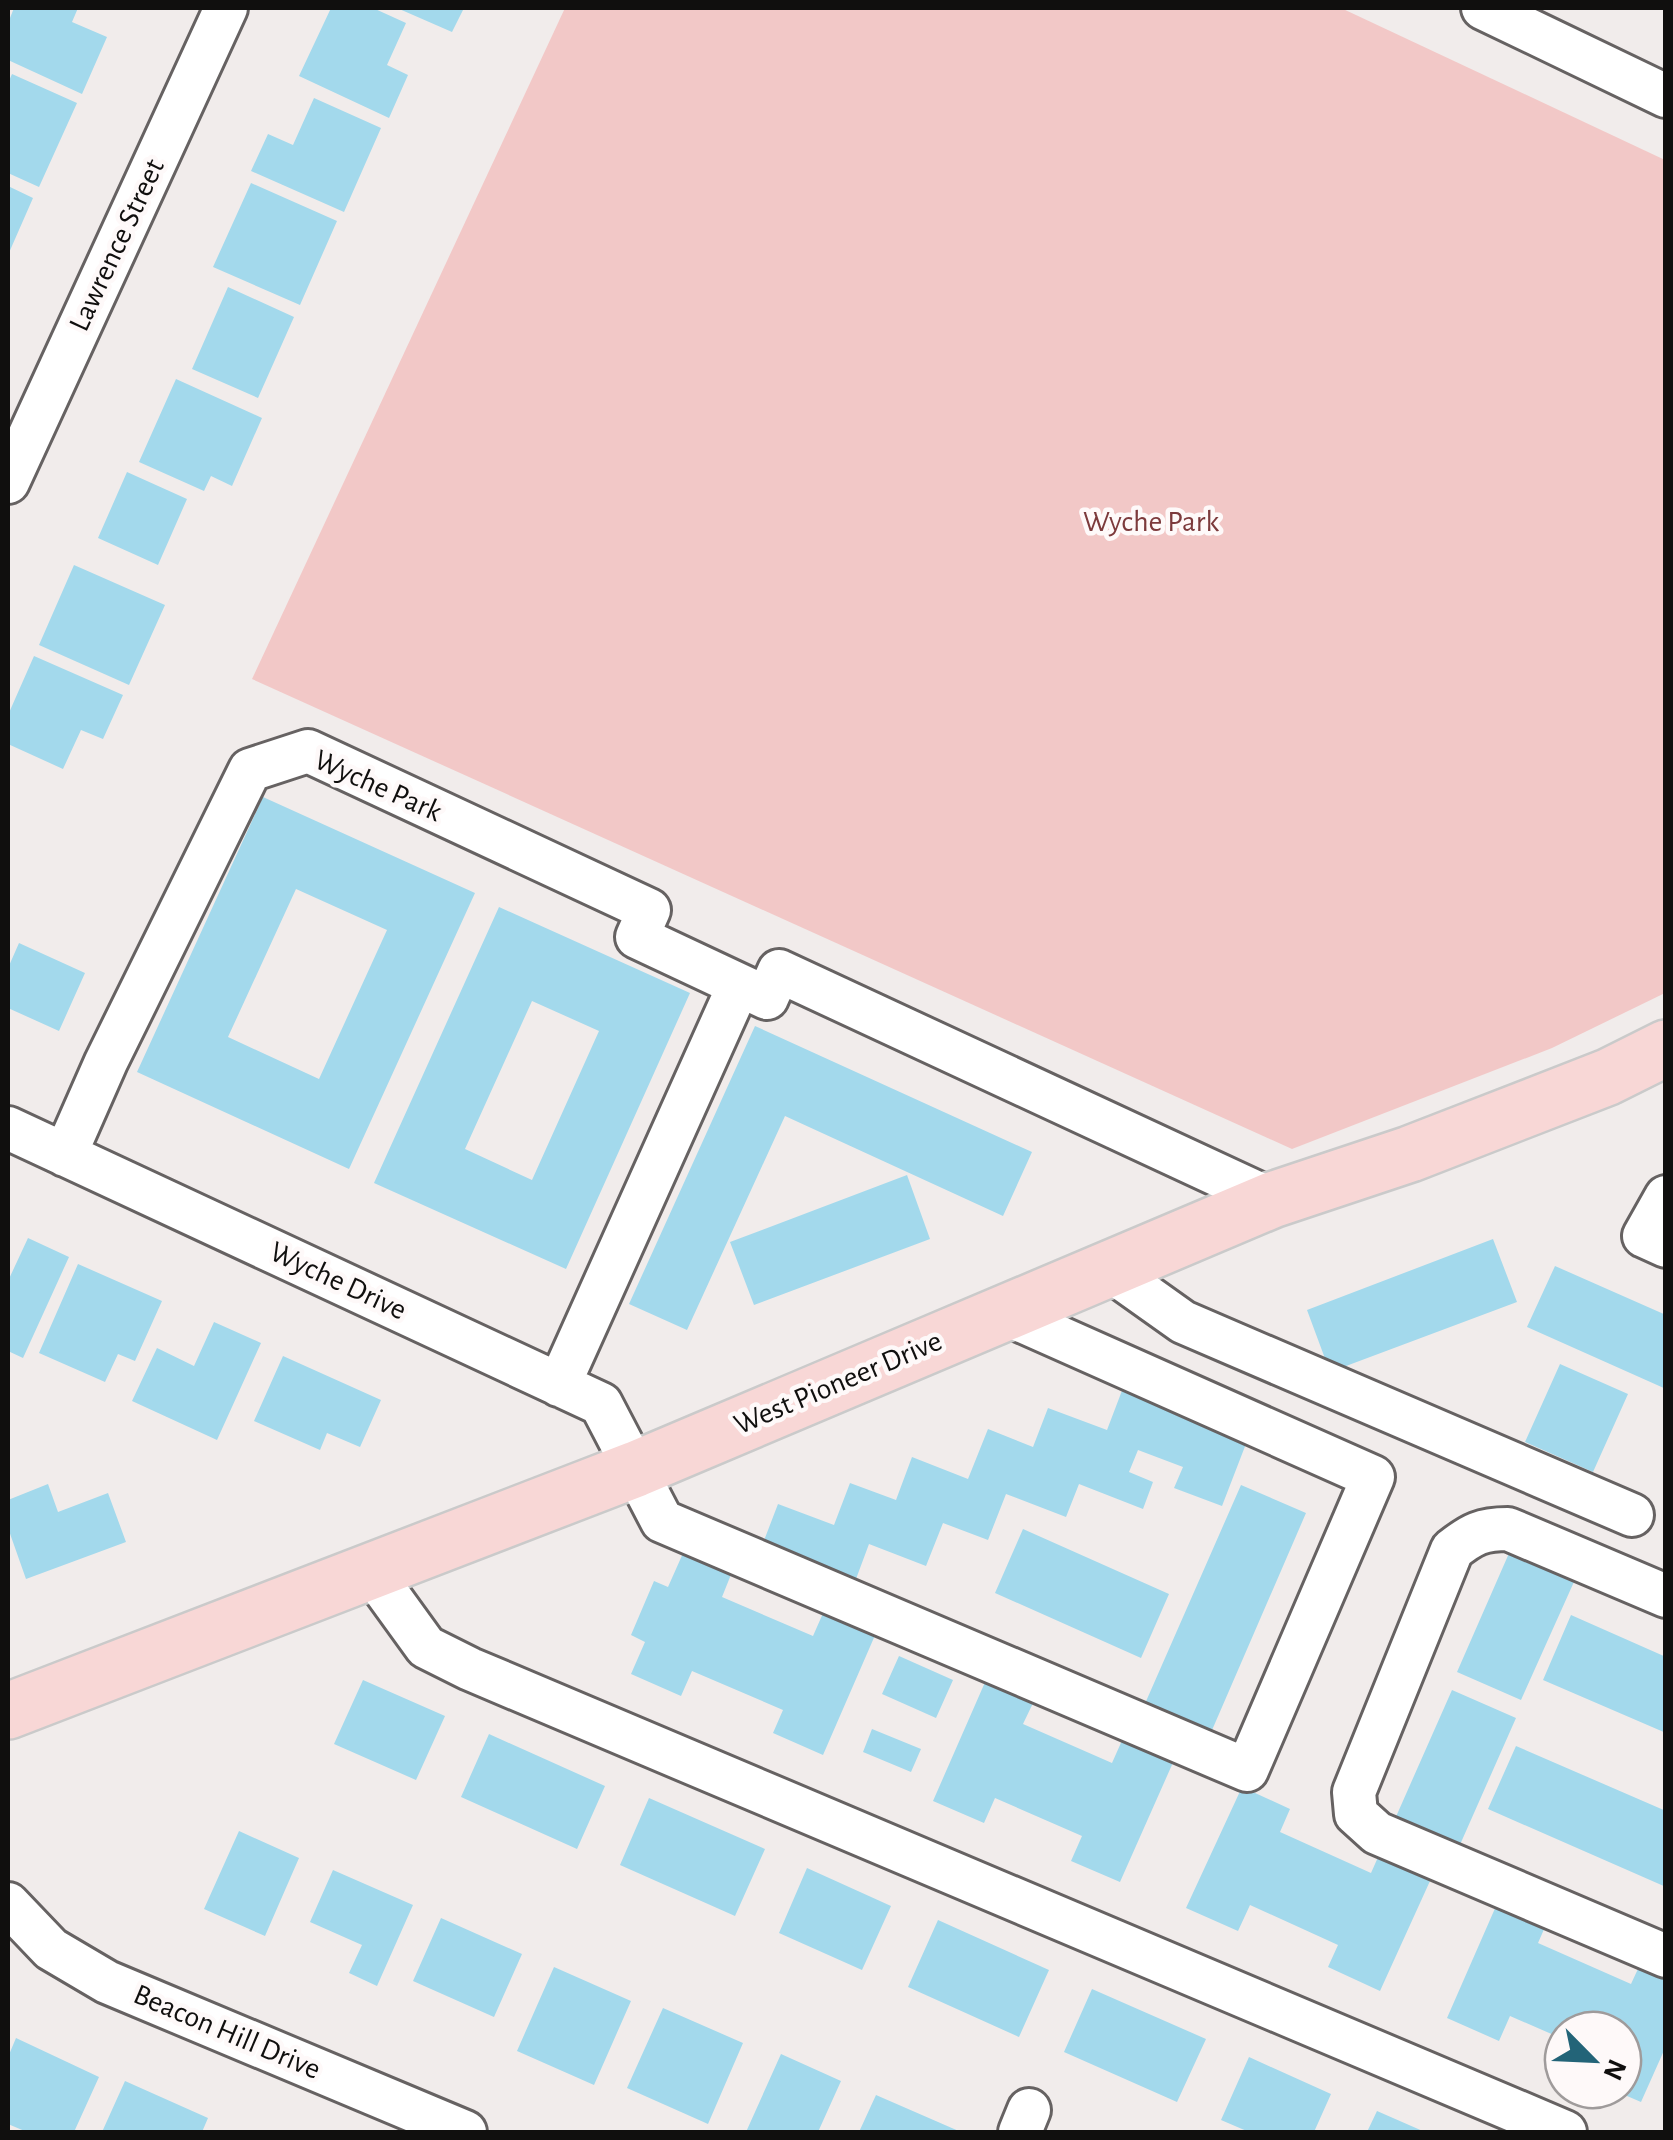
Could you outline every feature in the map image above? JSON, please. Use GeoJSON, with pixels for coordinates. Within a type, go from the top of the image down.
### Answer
{"type":"FeatureCollection","features":[{"type":"Feature","properties":{"kind":"main road","name":"West Pioneer Drive"},"geometry":{"type":"LineString","coordinates":[[8,1711],[636,1469],[1272,1200],[1410,1154],[1608,1076],[1666,1048]]}},
{"type":"Feature","properties":{"kind":"street","name":"Lawrence Street"},"geometry":{"type":"LineString","coordinates":[[8,482],[226,8]]}},
{"type":"Feature","properties":{"kind":"street"},"geometry":{"type":"LineString","coordinates":[[1484,8],[1666,96]]}},
{"type":"Feature","properties":{"kind":"street","name":"Wyche Park"},"geometry":{"type":"LineString","coordinates":[[65,1155],[250,770],[308,751],[649,910],[637,937],[738,985]]}},
{"type":"Feature","properties":{"kind":"street"},"geometry":{"type":"LineString","coordinates":[[559,1384],[738,985],[767,998],[780,971],[1272,1200]]}},
{"type":"Feature","properties":{"kind":"street","name":"Wyche Drive"},"geometry":{"type":"LineString","coordinates":[[8,1128],[601,1404],[662,1520],[1247,1770],[1373,1476],[1004,1313]]}},
{"type":"Feature","properties":{"kind":"street"},"geometry":{"type":"LineString","coordinates":[[1666,1197],[1644,1236],[1666,1246]]}},
{"type":"Feature","properties":{"kind":"street"},"geometry":{"type":"LineString","coordinates":[[1108,1268],[1184,1322],[1632,1515]]}},
{"type":"Feature","properties":{"kind":"street"},"geometry":{"type":"LineString","coordinates":[[1666,1596],[1508,1528],[1471,1534],[1452,1550],[1354,1792],[1356,1814],[1376,1833],[1666,1956]]}},
{"type":"Feature","properties":{"kind":"street"},"geometry":{"type":"LineString","coordinates":[[371,1571],[426,1648],[455,1662],[1565,2132]]}},
{"type":"Feature","properties":{"kind":"street","name":"Beacon Hill Drive"},"geometry":{"type":"LineString","coordinates":[[8,1904],[51,1948],[107,1982],[465,2132]]}},
{"type":"Feature","properties":{"kind":"green space","name":"Wyche Park"},"geometry":{"type":"Polygon","coordinates":[[[565,8],[1341,8],[1665,160],[1665,993],[1552,1048],[1292,1149],[252,679],[565,8]]]}},
{"type":"Feature","properties":{"kind":"building"},"geometry":{"type":"Polygon","coordinates":[[[14,8],[78,8],[72,22],[107,37],[82,94],[8,60],[8,23],[14,8]]]}},
{"type":"Feature","properties":{"kind":"building"},"geometry":{"type":"Polygon","coordinates":[[[331,8],[373,8],[406,23],[387,65],[408,75],[389,118],[299,76],[331,8]]]}},
{"type":"Feature","properties":{"kind":"building"},"geometry":{"type":"Polygon","coordinates":[[[397,8],[464,8],[452,32],[397,8]]]}},
{"type":"Feature","properties":{"kind":"building"},"geometry":{"type":"Polygon","coordinates":[[[12,74],[77,103],[39,187],[8,173],[8,83],[12,74]]]}},
{"type":"Feature","properties":{"kind":"building"},"geometry":{"type":"Polygon","coordinates":[[[314,98],[381,128],[344,212],[251,171],[268,134],[293,145],[314,98]]]}},
{"type":"Feature","properties":{"kind":"building"},"geometry":{"type":"Polygon","coordinates":[[[251,183],[337,221],[300,305],[213,267],[251,183]]]}},
{"type":"Feature","properties":{"kind":"building"},"geometry":{"type":"Polygon","coordinates":[[[8,186],[33,198],[8,255],[8,186]]]}},
{"type":"Feature","properties":{"kind":"building"},"geometry":{"type":"Polygon","coordinates":[[[228,287],[294,317],[258,398],[192,369],[228,287]]]}},
{"type":"Feature","properties":{"kind":"building"},"geometry":{"type":"Polygon","coordinates":[[[176,379],[262,418],[232,486],[211,476],[204,491],[139,462],[176,379]]]}},
{"type":"Feature","properties":{"kind":"building"},"geometry":{"type":"Polygon","coordinates":[[[127,472],[187,499],[158,565],[98,538],[127,472]]]}},
{"type":"Feature","properties":{"kind":"building"},"geometry":{"type":"Polygon","coordinates":[[[74,565],[165,605],[129,685],[39,645],[74,565]]]}},
{"type":"Feature","properties":{"kind":"building"},"geometry":{"type":"Polygon","coordinates":[[[34,656],[123,695],[103,739],[81,730],[63,769],[8,744],[8,715],[34,656]]]}},
{"type":"Feature","properties":{"kind":"building"},"geometry":{"type":"Polygon","coordinates":[[[263,797],[475,893],[349,1169],[137,1072],[263,797]],[[296,889],[228,1037],[319,1079],[387,930],[296,889]]]}},
{"type":"Feature","properties":{"kind":"building"},"geometry":{"type":"Polygon","coordinates":[[[499,907],[690,993],[566,1269],[374,1183],[499,907]],[[532,1001],[465,1149],[532,1180],[599,1031],[532,1001]]]}},
{"type":"Feature","properties":{"kind":"building"},"geometry":{"type":"Polygon","coordinates":[[[19,943],[85,973],[59,1031],[8,1008],[8,968],[19,943]]]}},
{"type":"Feature","properties":{"kind":"building"},"geometry":{"type":"Polygon","coordinates":[[[755,1026],[1032,1152],[1003,1216],[785,1116],[687,1330],[629,1304],[755,1026]]]}},
{"type":"Feature","properties":{"kind":"building"},"geometry":{"type":"Polygon","coordinates":[[[907,1175],[930,1239],[754,1305],[730,1242],[907,1175]]]}},
{"type":"Feature","properties":{"kind":"building"},"geometry":{"type":"Polygon","coordinates":[[[28,1238],[69,1257],[23,1358],[8,1351],[8,1281],[28,1238]]]}},
{"type":"Feature","properties":{"kind":"building"},"geometry":{"type":"Polygon","coordinates":[[[1493,1239],[1517,1302],[1330,1372],[1307,1310],[1493,1239]]]}},
{"type":"Feature","properties":{"kind":"building"},"geometry":{"type":"Polygon","coordinates":[[[78,1264],[162,1301],[135,1361],[118,1354],[105,1382],[39,1353],[78,1264]]]}},
{"type":"Feature","properties":{"kind":"building"},"geometry":{"type":"Polygon","coordinates":[[[1555,1266],[1666,1315],[1666,1389],[1527,1327],[1555,1266]]]}},
{"type":"Feature","properties":{"kind":"building"},"geometry":{"type":"Polygon","coordinates":[[[214,1322],[261,1343],[217,1440],[132,1401],[157,1348],[194,1366],[214,1322]]]}},
{"type":"Feature","properties":{"kind":"building"},"geometry":{"type":"Polygon","coordinates":[[[283,1356],[381,1400],[360,1447],[327,1433],[320,1450],[254,1421],[283,1356]]]}},
{"type":"Feature","properties":{"kind":"building"},"geometry":{"type":"Polygon","coordinates":[[[1560,1364],[1628,1394],[1593,1472],[1525,1442],[1560,1364]]]}},
{"type":"Feature","properties":{"kind":"building"},"geometry":{"type":"Polygon","coordinates":[[[1123,1388],[1249,1436],[1222,1506],[1174,1488],[1183,1467],[1138,1450],[1129,1472],[1153,1482],[1143,1509],[1079,1484],[1066,1517],[1006,1494],[988,1540],[943,1523],[926,1566],[869,1544],[853,1587],[760,1551],[778,1504],[834,1525],[850,1483],[896,1500],[912,1457],[968,1479],[988,1429],[1033,1447],[1048,1408],[1107,1430],[1123,1388]]]}},
{"type":"Feature","properties":{"kind":"building"},"geometry":{"type":"Polygon","coordinates":[[[48,1484],[58,1512],[108,1493],[126,1542],[26,1579],[8,1528],[8,1500],[48,1484]]]}},
{"type":"Feature","properties":{"kind":"building"},"geometry":{"type":"Polygon","coordinates":[[[1241,1485],[1306,1513],[1206,1744],[1140,1715],[1241,1485]]]}},
{"type":"Feature","properties":{"kind":"building"},"geometry":{"type":"Polygon","coordinates":[[[1023,1529],[1169,1594],[1141,1658],[995,1593],[1023,1529]]]}},
{"type":"Feature","properties":{"kind":"building"},"geometry":{"type":"Polygon","coordinates":[[[1517,1535],[1582,1564],[1521,1700],[1457,1672],[1517,1535]]]}},
{"type":"Feature","properties":{"kind":"building"},"geometry":{"type":"Polygon","coordinates":[[[684,1551],[732,1572],[722,1597],[813,1636],[824,1611],[876,1633],[823,1755],[773,1733],[783,1710],[692,1671],[681,1696],[631,1674],[645,1642],[631,1635],[654,1581],[668,1587],[684,1551]]]}},
{"type":"Feature","properties":{"kind":"building"},"geometry":{"type":"Polygon","coordinates":[[[1571,1615],[1666,1657],[1666,1733],[1543,1680],[1571,1615]]]}},
{"type":"Feature","properties":{"kind":"building"},"geometry":{"type":"Polygon","coordinates":[[[899,1656],[953,1680],[936,1718],[882,1694],[899,1656]]]}},
{"type":"Feature","properties":{"kind":"building"},"geometry":{"type":"Polygon","coordinates":[[[363,1680],[445,1716],[416,1780],[334,1744],[363,1680]]]}},
{"type":"Feature","properties":{"kind":"building"},"geometry":{"type":"Polygon","coordinates":[[[986,1680],[1034,1701],[1023,1724],[1112,1763],[1124,1736],[1175,1758],[1120,1882],[1071,1861],[1082,1836],[995,1798],[984,1823],[933,1801],[986,1680]]]}},
{"type":"Feature","properties":{"kind":"building"},"geometry":{"type":"Polygon","coordinates":[[[1452,1690],[1516,1718],[1455,1856],[1391,1828],[1452,1690]]]}},
{"type":"Feature","properties":{"kind":"building"},"geometry":{"type":"Polygon","coordinates":[[[872,1729],[921,1749],[911,1772],[863,1752],[872,1729]]]}},
{"type":"Feature","properties":{"kind":"building"},"geometry":{"type":"Polygon","coordinates":[[[489,1734],[605,1786],[577,1849],[461,1797],[489,1734]]]}},
{"type":"Feature","properties":{"kind":"building"},"geometry":{"type":"Polygon","coordinates":[[[1516,1746],[1666,1811],[1666,1887],[1488,1809],[1516,1746]]]}},
{"type":"Feature","properties":{"kind":"building"},"geometry":{"type":"Polygon","coordinates":[[[1242,1787],[1290,1809],[1280,1832],[1371,1873],[1383,1846],[1435,1870],[1380,1991],[1328,1967],[1338,1945],[1250,1905],[1238,1931],[1186,1908],[1242,1787]]]}},
{"type":"Feature","properties":{"kind":"building"},"geometry":{"type":"Polygon","coordinates":[[[649,1798],[765,1849],[735,1916],[620,1865],[649,1798]]]}},
{"type":"Feature","properties":{"kind":"building"},"geometry":{"type":"Polygon","coordinates":[[[239,1831],[299,1858],[265,1936],[204,1909],[239,1831]]]}},
{"type":"Feature","properties":{"kind":"building"},"geometry":{"type":"Polygon","coordinates":[[[807,1868],[891,1906],[862,1970],[779,1933],[807,1868]]]}},
{"type":"Feature","properties":{"kind":"building"},"geometry":{"type":"Polygon","coordinates":[[[333,1870],[413,1905],[377,1986],[349,1973],[362,1945],[310,1922],[333,1870]]]}},
{"type":"Feature","properties":{"kind":"building"},"geometry":{"type":"Polygon","coordinates":[[[1500,1897],[1549,1918],[1538,1943],[1631,1984],[1643,1958],[1666,1968],[1666,2046],[1643,2098],[1643,2010],[1543,2010],[1543,2030],[1510,2016],[1499,2041],[1447,2018],[1500,1897]]]}},
{"type":"Feature","properties":{"kind":"building"},"geometry":{"type":"Polygon","coordinates":[[[441,1918],[522,1954],[494,2017],[413,1981],[441,1918]]]}},
{"type":"Feature","properties":{"kind":"building"},"geometry":{"type":"Polygon","coordinates":[[[938,1920],[1049,1970],[1019,2037],[908,1987],[938,1920]]]}},
{"type":"Feature","properties":{"kind":"building"},"geometry":{"type":"Polygon","coordinates":[[[554,1967],[631,2001],[594,2085],[517,2051],[554,1967]]]}},
{"type":"Feature","properties":{"kind":"building"},"geometry":{"type":"Polygon","coordinates":[[[1092,1989],[1206,2039],[1177,2102],[1064,2052],[1092,1989]]]}},
{"type":"Feature","properties":{"kind":"building"},"geometry":{"type":"Polygon","coordinates":[[[663,2008],[743,2043],[708,2124],[627,2088],[663,2008]]]}},
{"type":"Feature","properties":{"kind":"building"},"geometry":{"type":"Polygon","coordinates":[[[16,2038],[99,2077],[74,2132],[27,2132],[8,2124],[8,2057],[16,2038]]]}},
{"type":"Feature","properties":{"kind":"building"},"geometry":{"type":"Polygon","coordinates":[[[781,2054],[841,2081],[818,2132],[746,2132],[781,2054]]]}},
{"type":"Feature","properties":{"kind":"building"},"geometry":{"type":"Polygon","coordinates":[[[1249,2057],[1331,2094],[1314,2132],[1249,2132],[1221,2120],[1249,2057]]]}},
{"type":"Feature","properties":{"kind":"building"},"geometry":{"type":"Polygon","coordinates":[[[125,2081],[208,2118],[202,2132],[102,2132],[125,2081]]]}},
{"type":"Feature","properties":{"kind":"building"},"geometry":{"type":"Polygon","coordinates":[[[876,2095],[961,2132],[859,2132],[876,2095]]]}},
{"type":"Feature","properties":{"kind":"building"},"geometry":{"type":"Polygon","coordinates":[[[1377,2111],[1425,2132],[1367,2132],[1377,2111]]]}}]}
